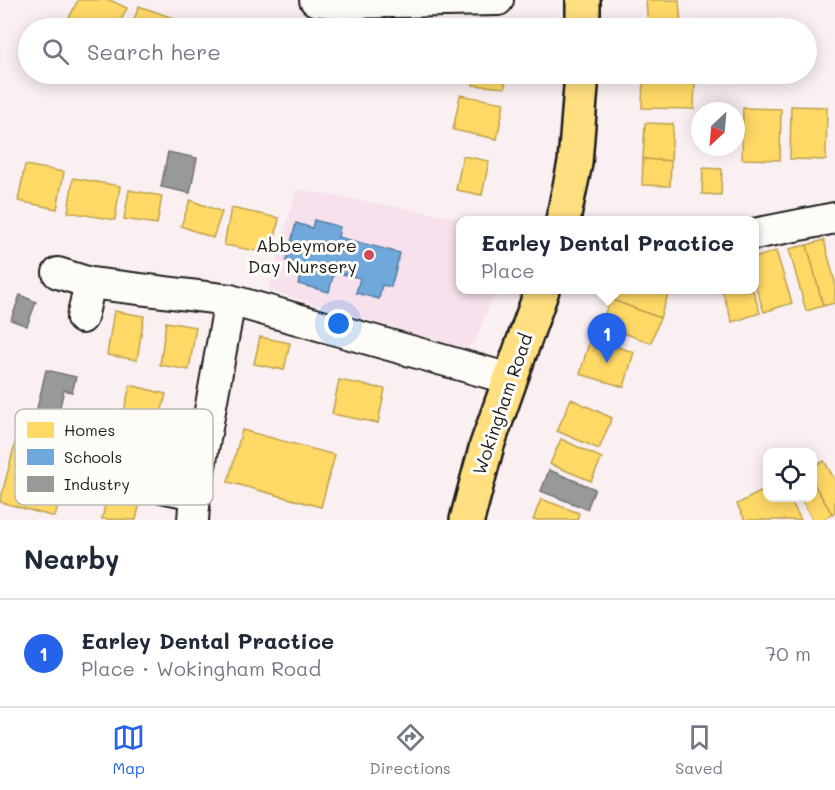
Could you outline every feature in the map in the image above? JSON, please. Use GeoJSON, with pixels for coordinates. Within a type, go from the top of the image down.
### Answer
{"type":"FeatureCollection","features":[{"type":"Feature","properties":{"kind":"main road"},"geometry":{"type":"LineString","coordinates":[[583,0],[583,18]]}},
{"type":"Feature","properties":{"kind":"main road"},"geometry":{"type":"LineString","coordinates":[[564,216],[575,163],[581,84]]}},
{"type":"Feature","properties":{"kind":"main road","name":"Wokingham Road"},"geometry":{"type":"LineString","coordinates":[[467,520],[487,445],[541,294]]}},
{"type":"Feature","properties":{"kind":"street"},"geometry":{"type":"LineString","coordinates":[[315,0],[341,3],[498,0]]}},
{"type":"Feature","properties":{"kind":"street"},"geometry":{"type":"LineString","coordinates":[[759,233],[835,218]]}},
{"type":"Feature","properties":{"kind":"street"},"geometry":{"type":"LineString","coordinates":[[58,273],[90,283],[230,300],[510,379]]}},
{"type":"Feature","properties":{"kind":"street"},"geometry":{"type":"LineString","coordinates":[[82,318],[90,283]]}},
{"type":"Feature","properties":{"kind":"street"},"geometry":{"type":"LineString","coordinates":[[211,409],[230,300]]}},
{"type":"Feature","properties":{"kind":"shaded area","name":"Abbeymore Day Nursery"},"geometry":{"type":"Polygon","coordinates":[[[296,189],[456,217],[456,294],[494,294],[475,341],[469,347],[459,347],[269,290],[296,189]]]}},
{"type":"Feature","properties":{"kind":"building: Homes"},"geometry":{"type":"Polygon","coordinates":[[[78,0],[110,0],[127,8],[122,18],[69,18],[78,0]]]}},
{"type":"Feature","properties":{"kind":"building: Homes"},"geometry":{"type":"Polygon","coordinates":[[[646,0],[679,0],[680,18],[647,18],[646,0]]]}},
{"type":"Feature","properties":{"kind":"building: Homes"},"geometry":{"type":"Polygon","coordinates":[[[139,6],[173,18],[135,18],[139,6]]]}},
{"type":"Feature","properties":{"kind":"building: Homes"},"geometry":{"type":"Polygon","coordinates":[[[473,84],[505,84],[505,88],[473,84]]]}},
{"type":"Feature","properties":{"kind":"building: Homes"},"geometry":{"type":"Polygon","coordinates":[[[643,84],[695,84],[694,102],[691,102],[691,109],[642,108],[643,84]]]}},
{"type":"Feature","properties":{"kind":"building: Homes"},"geometry":{"type":"Polygon","coordinates":[[[460,95],[504,103],[497,139],[453,130],[460,95]]]}},
{"type":"Feature","properties":{"kind":"building: Homes"},"geometry":{"type":"Polygon","coordinates":[[[791,106],[827,107],[826,160],[790,159],[791,106]]]}},
{"type":"Feature","properties":{"kind":"building: Homes"},"geometry":{"type":"Polygon","coordinates":[[[745,108],[781,109],[780,160],[742,159],[742,156],[745,156],[745,108]]]}},
{"type":"Feature","properties":{"kind":"building: Homes"},"geometry":{"type":"Polygon","coordinates":[[[645,123],[673,124],[671,161],[643,159],[645,123]]]}},
{"type":"Feature","properties":{"kind":"building: Homes"},"geometry":{"type":"Polygon","coordinates":[[[463,156],[489,161],[482,195],[456,190],[463,156]]]}},
{"type":"Feature","properties":{"kind":"building: Homes"},"geometry":{"type":"Polygon","coordinates":[[[643,159],[671,161],[670,186],[642,185],[643,159]]]}},
{"type":"Feature","properties":{"kind":"building: Homes"},"geometry":{"type":"Polygon","coordinates":[[[25,165],[64,172],[57,209],[18,201],[25,165]]]}},
{"type":"Feature","properties":{"kind":"building: Homes"},"geometry":{"type":"Polygon","coordinates":[[[703,168],[722,169],[721,195],[702,194],[703,168]]]}},
{"type":"Feature","properties":{"kind":"building: Homes"},"geometry":{"type":"Polygon","coordinates":[[[73,178],[120,186],[115,220],[68,212],[73,178]]]}},
{"type":"Feature","properties":{"kind":"building: Homes"},"geometry":{"type":"Polygon","coordinates":[[[129,190],[162,196],[157,224],[124,219],[129,190]]]}},
{"type":"Feature","properties":{"kind":"building: Homes"},"geometry":{"type":"Polygon","coordinates":[[[190,200],[222,212],[213,238],[181,226],[190,200]]]}},
{"type":"Feature","properties":{"kind":"building: Homes"},"geometry":{"type":"Polygon","coordinates":[[[231,208],[279,218],[272,254],[224,245],[231,208]]]}},
{"type":"Feature","properties":{"kind":"building: Homes"},"geometry":{"type":"Polygon","coordinates":[[[824,240],[835,282],[835,303],[823,306],[807,245],[824,240]]]}},
{"type":"Feature","properties":{"kind":"building: Homes"},"geometry":{"type":"Polygon","coordinates":[[[807,245],[823,306],[806,311],[789,249],[807,245]]]}},
{"type":"Feature","properties":{"kind":"building: Homes"},"geometry":{"type":"Polygon","coordinates":[[[776,251],[792,303],[764,312],[758,294],[759,256],[776,251]]]}},
{"type":"Feature","properties":{"kind":"building: Homes"},"geometry":{"type":"Polygon","coordinates":[[[612,294],[668,294],[660,318],[610,299],[612,294]]]}},
{"type":"Feature","properties":{"kind":"building: Homes"},"geometry":{"type":"Polygon","coordinates":[[[723,294],[754,294],[760,313],[732,322],[723,294]]]}},
{"type":"Feature","properties":{"kind":"building: Homes"},"geometry":{"type":"Polygon","coordinates":[[[610,299],[660,318],[651,343],[601,325],[610,299]]]}},
{"type":"Feature","properties":{"kind":"building: Homes"},"geometry":{"type":"Polygon","coordinates":[[[114,311],[144,316],[137,360],[107,355],[114,311]]]}},
{"type":"Feature","properties":{"kind":"building: Homes"},"geometry":{"type":"Polygon","coordinates":[[[166,322],[196,327],[189,370],[160,365],[166,322]]]}},
{"type":"Feature","properties":{"kind":"building: Homes"},"geometry":{"type":"Polygon","coordinates":[[[260,337],[290,343],[284,370],[254,364],[260,337]]]}},
{"type":"Feature","properties":{"kind":"building: Homes"},"geometry":{"type":"Polygon","coordinates":[[[590,339],[634,352],[624,387],[580,374],[590,339]]]}},
{"type":"Feature","properties":{"kind":"building: Homes"},"geometry":{"type":"Polygon","coordinates":[[[339,380],[385,389],[378,423],[332,414],[339,380]]]}},
{"type":"Feature","properties":{"kind":"building: Homes"},"geometry":{"type":"Polygon","coordinates":[[[130,385],[166,394],[162,409],[125,409],[130,385]]]}},
{"type":"Feature","properties":{"kind":"building: Homes"},"geometry":{"type":"Polygon","coordinates":[[[571,399],[612,418],[599,449],[557,431],[571,399]]]}},
{"type":"Feature","properties":{"kind":"building: Homes"},"geometry":{"type":"Polygon","coordinates":[[[242,430],[335,455],[321,507],[228,482],[242,430]]]}},
{"type":"Feature","properties":{"kind":"building: Homes"},"geometry":{"type":"Polygon","coordinates":[[[561,439],[602,458],[591,481],[550,464],[561,439]]]}},
{"type":"Feature","properties":{"kind":"building: Homes"},"geometry":{"type":"Polygon","coordinates":[[[15,444],[15,505],[58,505],[55,517],[0,502],[15,444]]]}},
{"type":"Feature","properties":{"kind":"building: Homes"},"geometry":{"type":"Polygon","coordinates":[[[824,461],[835,480],[835,512],[832,514],[817,489],[817,464],[824,461]]]}},
{"type":"Feature","properties":{"kind":"building: Homes"},"geometry":{"type":"Polygon","coordinates":[[[817,489],[832,514],[822,520],[813,520],[803,502],[817,502],[817,489]]]}},
{"type":"Feature","properties":{"kind":"building: Homes"},"geometry":{"type":"Polygon","coordinates":[[[763,491],[763,502],[792,502],[801,520],[745,520],[737,504],[763,491]]]}},
{"type":"Feature","properties":{"kind":"building: Homes"},"geometry":{"type":"Polygon","coordinates":[[[541,499],[579,513],[577,520],[533,520],[541,499]]]}},
{"type":"Feature","properties":{"kind":"building: Homes"},"geometry":{"type":"Polygon","coordinates":[[[105,505],[139,505],[136,520],[102,519],[105,505]]]}},
{"type":"Feature","properties":{"kind":"building: Schools"},"geometry":{"type":"Polygon","coordinates":[[[314,220],[340,227],[338,237],[400,253],[391,287],[382,285],[379,299],[356,293],[360,278],[334,272],[329,292],[298,284],[303,265],[286,261],[296,223],[312,228],[314,220]]]}},
{"type":"Feature","properties":{"kind":"building: Industry"},"geometry":{"type":"Polygon","coordinates":[[[168,152],[197,158],[190,193],[161,187],[168,152]]]}},
{"type":"Feature","properties":{"kind":"building: Industry"},"geometry":{"type":"Polygon","coordinates":[[[20,295],[36,302],[27,326],[11,320],[20,295]]]}},
{"type":"Feature","properties":{"kind":"building: Industry"},"geometry":{"type":"Polygon","coordinates":[[[46,370],[76,377],[72,392],[64,390],[59,409],[37,409],[46,370]]]}},
{"type":"Feature","properties":{"kind":"building: Industry"},"geometry":{"type":"Polygon","coordinates":[[[549,470],[595,489],[587,509],[541,491],[549,470]]]}},
{"type":"Feature","properties":{"kind":"place","name":"Abbeymore Day Nursery"},"geometry":{"type":"Point","coordinates":[369,255]}},
{"type":"Feature","properties":{"kind":"place","name":"Earley Dental Practice"},"geometry":{"type":"Point","coordinates":[607,363]}}]}
